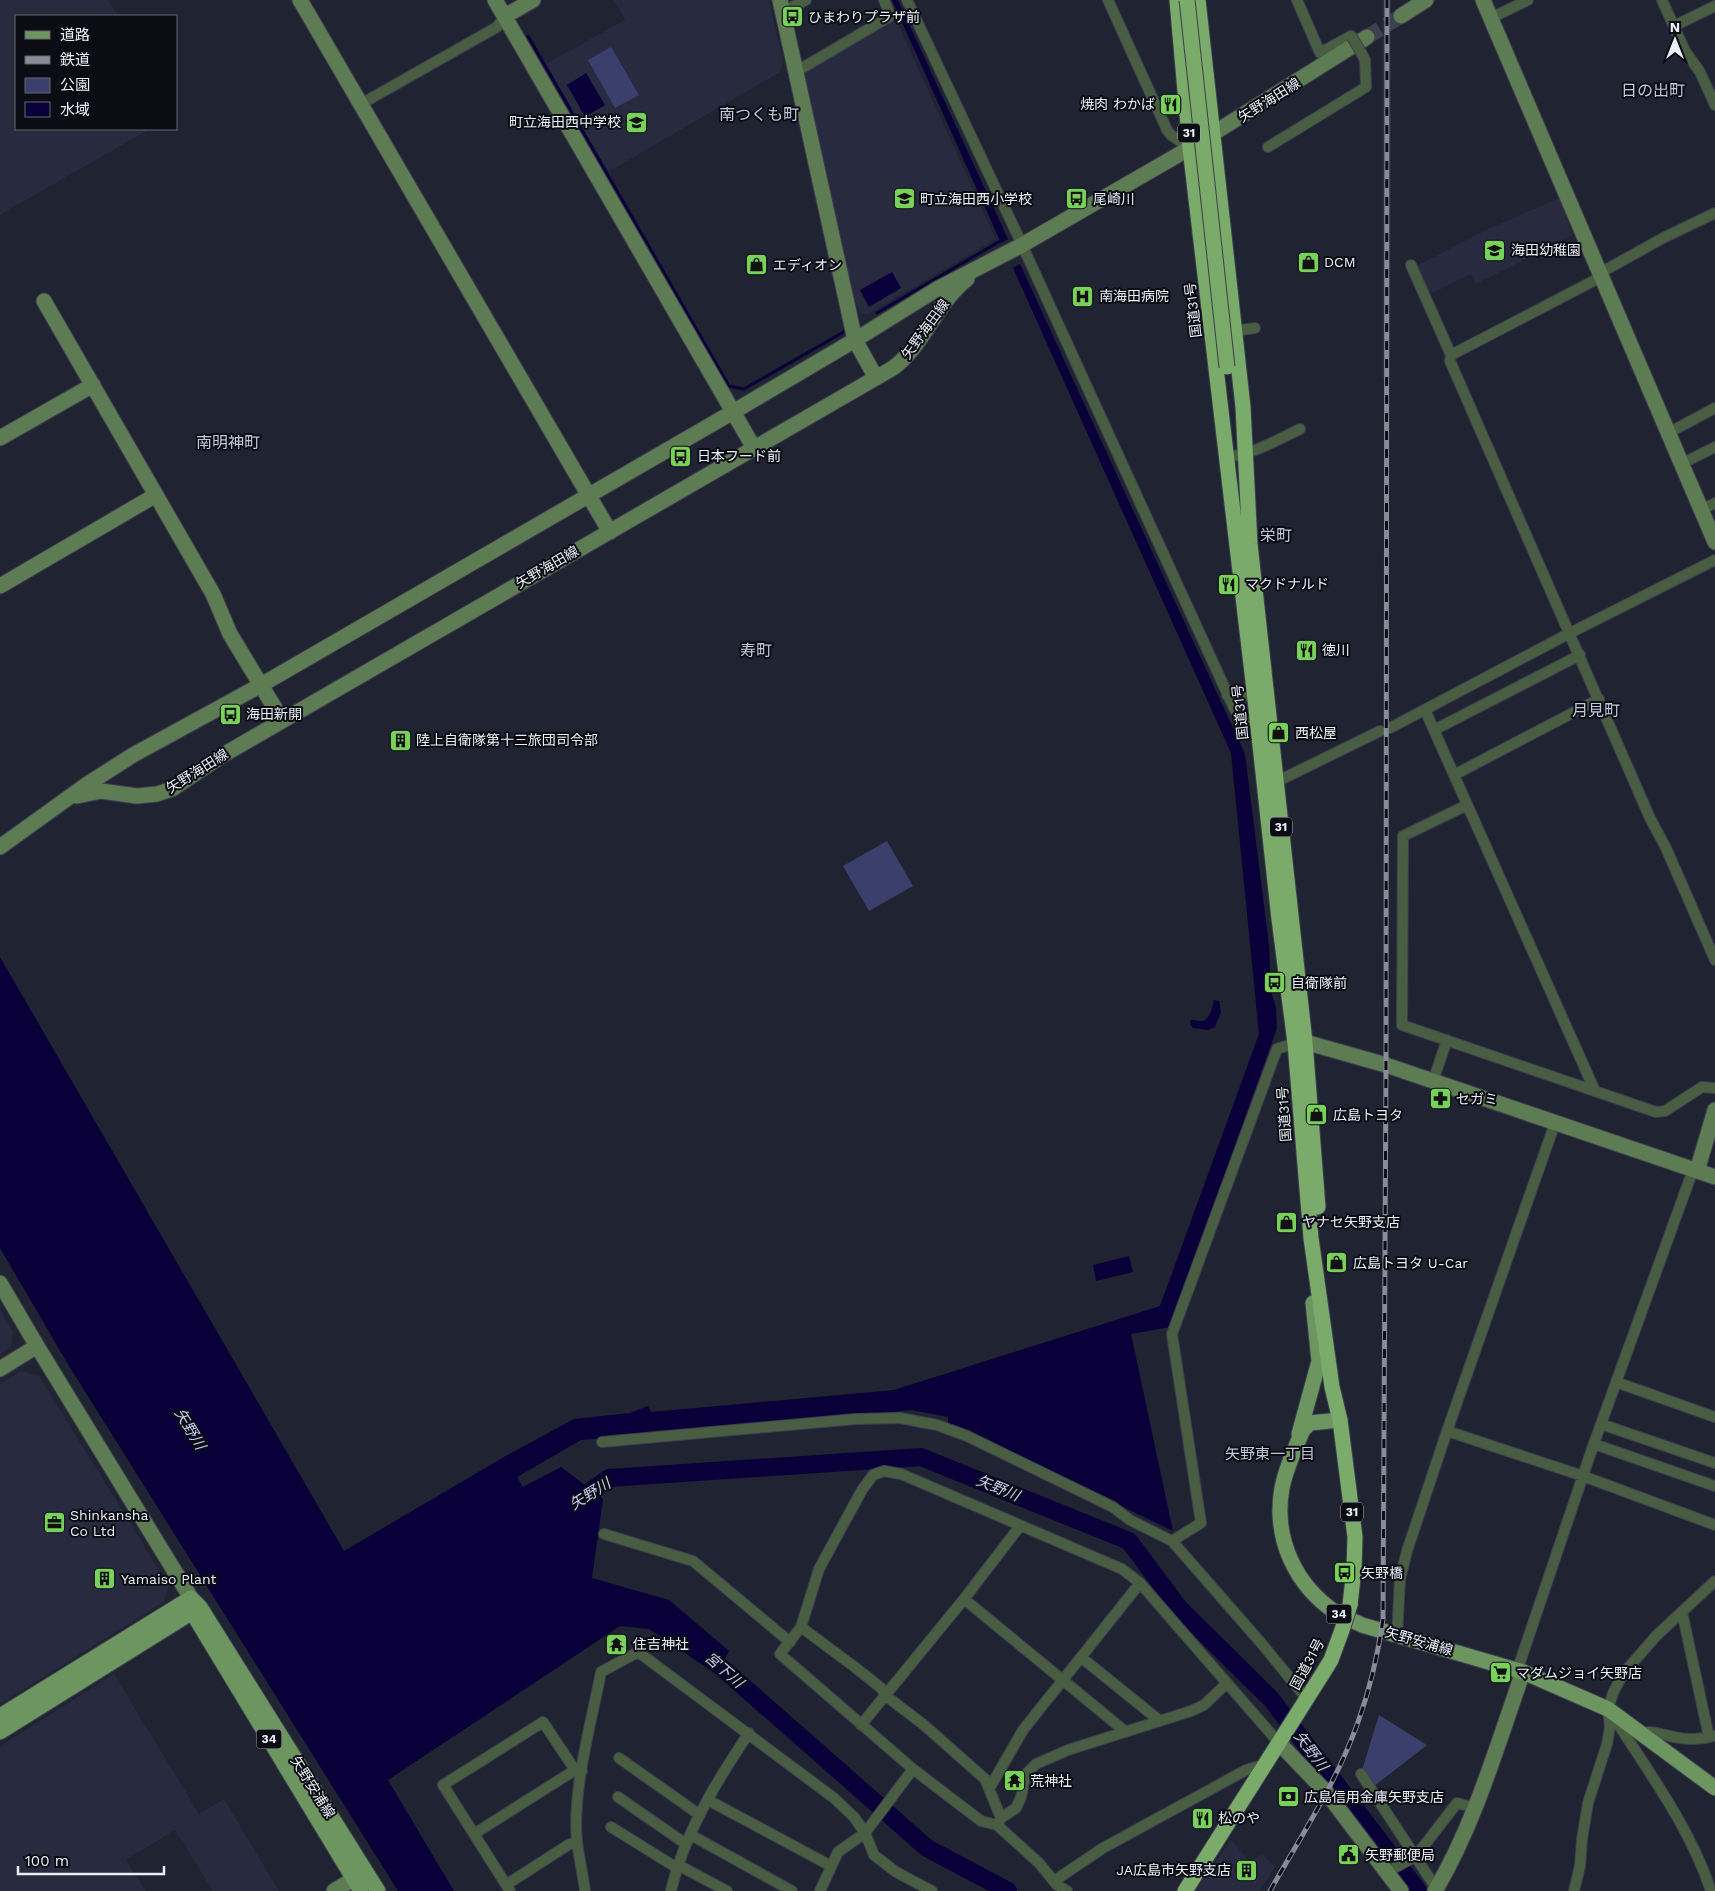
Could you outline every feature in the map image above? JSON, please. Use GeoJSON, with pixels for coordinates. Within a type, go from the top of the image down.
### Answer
{"type":"FeatureCollection","features":[{"type":"Feature","properties":{"kind":"highway","name":"国道31号"},"geometry":{"type":"LineString","coordinates":[[1180,0],[1190,148],[1250,544],[1279,919],[1300,1042],[1311,1238],[1332,1387],[1340,1420],[1355,1537],[1350,1605],[1331,1660],[1185,1891]]}},
{"type":"Feature","properties":{"kind":"highway"},"geometry":{"type":"LineString","coordinates":[[1180,0],[1237,456]]}},
{"type":"Feature","properties":{"kind":"highway","name":"国道31号"},"geometry":{"type":"LineString","coordinates":[[1198,0],[1242,407],[1237,456],[1254,690],[1276,782],[1320,1231],[1341,1387],[1340,1420]]}},
{"type":"Feature","properties":{"kind":"main road","name":"34"},"geometry":{"type":"LineString","coordinates":[[1296,1445],[1319,1360],[1313,1295],[1311,1238]]}},
{"type":"Feature","properties":{"kind":"main road","name":"矢野安浦線"},"geometry":{"type":"LineString","coordinates":[[1340,1420],[1310,1423],[1303,1430],[1296,1445],[1283,1486],[1280,1505],[1280,1526],[1285,1548],[1304,1585],[1319,1600],[1338,1614],[1362,1625],[1520,1672],[1608,1709],[1715,1788]]}},
{"type":"Feature","properties":{"kind":"main road","name":"矢野安浦線"},"geometry":{"type":"LineString","coordinates":[[194,1606],[360,1881],[378,1891]]}},
{"type":"Feature","properties":{"kind":"main road"},"geometry":{"type":"LineString","coordinates":[[0,1716],[194,1606]]}},
{"type":"Feature","properties":{"kind":"main road"},"geometry":{"type":"LineString","coordinates":[[0,1732],[194,1606]]}},
{"type":"Feature","properties":{"kind":"street"},"geometry":{"type":"LineString","coordinates":[[300,0],[610,532]]}},
{"type":"Feature","properties":{"kind":"street"},"geometry":{"type":"LineString","coordinates":[[495,0],[754,448]]}},
{"type":"Feature","properties":{"kind":"street"},"geometry":{"type":"LineString","coordinates":[[361,104],[497,27],[504,16],[533,0]]}},
{"type":"Feature","properties":{"kind":"street"},"geometry":{"type":"LineString","coordinates":[[806,0],[781,6],[855,340],[876,378]]}},
{"type":"Feature","properties":{"kind":"street"},"geometry":{"type":"LineString","coordinates":[[795,69],[804,67],[888,18],[890,12],[884,0]]}},
{"type":"Feature","properties":{"kind":"street"},"geometry":{"type":"LineString","coordinates":[[907,0],[1227,695],[1240,718],[1263,722]]}},
{"type":"Feature","properties":{"kind":"street"},"geometry":{"type":"LineString","coordinates":[[1108,0],[1167,130],[1190,148]]}},
{"type":"Feature","properties":{"kind":"street"},"geometry":{"type":"LineString","coordinates":[[1268,147],[1366,87],[1365,60],[1359,37],[1351,36],[1320,53],[1296,0]]}},
{"type":"Feature","properties":{"kind":"street"},"geometry":{"type":"LineString","coordinates":[[1401,16],[1426,0]]}},
{"type":"Feature","properties":{"kind":"street"},"geometry":{"type":"LineString","coordinates":[[1484,0],[1715,542]]}},
{"type":"Feature","properties":{"kind":"street"},"geometry":{"type":"LineString","coordinates":[[1491,18],[1528,0]]}},
{"type":"Feature","properties":{"kind":"street"},"geometry":{"type":"LineString","coordinates":[[1662,0],[1685,51],[1700,72],[1715,105]]}},
{"type":"Feature","properties":{"kind":"street"},"geometry":{"type":"LineString","coordinates":[[1674,26],[1715,6]]}},
{"type":"Feature","properties":{"kind":"street","name":"矢野海田線"},"geometry":{"type":"LineString","coordinates":[[0,847],[86,785],[133,755],[261,684],[733,412],[937,289],[974,268],[1004,255],[1190,148],[1359,37]]}},
{"type":"Feature","properties":{"kind":"street"},"geometry":{"type":"LineString","coordinates":[[1451,355],[1600,275],[1663,238],[1715,213]]}},
{"type":"Feature","properties":{"kind":"street","name":"矢野海田線"},"geometry":{"type":"LineString","coordinates":[[70,797],[100,791],[143,796],[165,792],[282,720],[893,368],[906,357],[950,295],[986,264]]}},
{"type":"Feature","properties":{"kind":"street"},"geometry":{"type":"LineString","coordinates":[[1411,265],[1451,355],[1450,361],[1650,818],[1670,857],[1715,960]]}},
{"type":"Feature","properties":{"kind":"street"},"geometry":{"type":"LineString","coordinates":[[44,301],[213,594],[230,634],[282,720]]}},
{"type":"Feature","properties":{"kind":"street"},"geometry":{"type":"LineString","coordinates":[[1234,331],[1256,328]]}},
{"type":"Feature","properties":{"kind":"street"},"geometry":{"type":"LineString","coordinates":[[0,438],[92,385]]}},
{"type":"Feature","properties":{"kind":"street"},"geometry":{"type":"LineString","coordinates":[[1668,433],[1715,408]]}},
{"type":"Feature","properties":{"kind":"street"},"geometry":{"type":"LineString","coordinates":[[1237,456],[1257,451],[1300,429]]}},
{"type":"Feature","properties":{"kind":"street"},"geometry":{"type":"LineString","coordinates":[[1681,464],[1715,447]]}},
{"type":"Feature","properties":{"kind":"street"},"geometry":{"type":"LineString","coordinates":[[0,586],[156,495]]}},
{"type":"Feature","properties":{"kind":"street"},"geometry":{"type":"LineString","coordinates":[[1701,510],[1715,503]]}},
{"type":"Feature","properties":{"kind":"street"},"geometry":{"type":"LineString","coordinates":[[1276,782],[1425,710],[1570,633],[1715,560]]}},
{"type":"Feature","properties":{"kind":"street"},"geometry":{"type":"LineString","coordinates":[[1434,730],[1580,655]]}},
{"type":"Feature","properties":{"kind":"street"},"geometry":{"type":"LineString","coordinates":[[1227,695],[1239,698],[1254,690]]}},
{"type":"Feature","properties":{"kind":"street"},"geometry":{"type":"LineString","coordinates":[[1454,775],[1599,699]]}},
{"type":"Feature","properties":{"kind":"street"},"geometry":{"type":"LineString","coordinates":[[1425,710],[1595,1091]]}},
{"type":"Feature","properties":{"kind":"street"},"geometry":{"type":"LineString","coordinates":[[1467,804],[1403,836],[1402,1025],[1656,1112],[1665,1111],[1702,1087],[1715,1088]]}},
{"type":"Feature","properties":{"kind":"street"},"geometry":{"type":"LineString","coordinates":[[1433,1081],[1447,1040]]}},
{"type":"Feature","properties":{"kind":"street"},"geometry":{"type":"LineString","coordinates":[[1172,1541],[1201,1523],[1172,1334],[1277,1049],[1300,1042],[1386,1065],[1715,1177]]}},
{"type":"Feature","properties":{"kind":"street"},"geometry":{"type":"LineString","coordinates":[[1436,1890],[1458,1849],[1475,1808],[1594,1444],[1695,1170],[1715,1110]]}},
{"type":"Feature","properties":{"kind":"street"},"geometry":{"type":"LineString","coordinates":[[1397,1635],[1400,1579],[1407,1552],[1447,1431],[1555,1122]]}},
{"type":"Feature","properties":{"kind":"street"},"geometry":{"type":"LineString","coordinates":[[0,1283],[194,1606]]}},
{"type":"Feature","properties":{"kind":"street"},"geometry":{"type":"LineString","coordinates":[[0,1369],[37,1346]]}},
{"type":"Feature","properties":{"kind":"street"},"geometry":{"type":"LineString","coordinates":[[1616,1382],[1715,1417]]}},
{"type":"Feature","properties":{"kind":"street"},"geometry":{"type":"LineString","coordinates":[[602,1442],[856,1419],[900,1418],[937,1425],[967,1436],[1113,1507],[1130,1520],[1172,1541],[1262,1644],[1305,1702]]}},
{"type":"Feature","properties":{"kind":"street"},"geometry":{"type":"LineString","coordinates":[[1601,1424],[1715,1463]]}},
{"type":"Feature","properties":{"kind":"street"},"geometry":{"type":"LineString","coordinates":[[1447,1431],[1583,1476],[1715,1525]]}},
{"type":"Feature","properties":{"kind":"street"},"geometry":{"type":"LineString","coordinates":[[1594,1444],[1715,1486]]}},
{"type":"Feature","properties":{"kind":"street"},"geometry":{"type":"LineString","coordinates":[[1226,1684],[1204,1705],[1191,1711],[1068,1750],[1036,1764],[1026,1774],[1021,1797],[1016,1808],[999,1821],[981,1821],[913,1769],[780,1654],[801,1627],[819,1569],[862,1490],[874,1475],[884,1471],[901,1474],[1122,1569],[1140,1583],[1226,1684],[1281,1740],[1326,1792],[1401,1891]]}},
{"type":"Feature","properties":{"kind":"street"},"geometry":{"type":"LineString","coordinates":[[861,1725],[964,1600],[1020,1526]]}},
{"type":"Feature","properties":{"kind":"street"},"geometry":{"type":"LineString","coordinates":[[604,1534],[693,1561],[790,1642]]}},
{"type":"Feature","properties":{"kind":"street"},"geometry":{"type":"LineString","coordinates":[[1574,1891],[1580,1866],[1582,1838],[1589,1800],[1607,1744],[1610,1728],[1608,1709],[1613,1694],[1623,1674],[1656,1636],[1715,1582]]}},
{"type":"Feature","properties":{"kind":"street"},"geometry":{"type":"LineString","coordinates":[[990,1789],[1023,1730],[1140,1583]]}},
{"type":"Feature","properties":{"kind":"street"},"geometry":{"type":"LineString","coordinates":[[964,1600],[1126,1732]]}},
{"type":"Feature","properties":{"kind":"street"},"geometry":{"type":"LineString","coordinates":[[1642,1733],[1656,1732],[1682,1739],[1696,1740],[1712,1736],[1682,1612]]}},
{"type":"Feature","properties":{"kind":"street"},"geometry":{"type":"LineString","coordinates":[[801,1627],[881,1688],[886,1696],[924,1725],[985,1779],[990,1789],[999,1821],[1057,1885],[1067,1891]]}},
{"type":"Feature","properties":{"kind":"street"},"geometry":{"type":"LineString","coordinates":[[585,1891],[577,1842],[578,1770],[600,1672],[638,1652],[834,1798],[854,1817],[865,1833],[874,1855],[896,1872],[929,1890]]}},
{"type":"Feature","properties":{"kind":"street"},"geometry":{"type":"LineString","coordinates":[[1082,1658],[1160,1721]]}},
{"type":"Feature","properties":{"kind":"street"},"geometry":{"type":"LineString","coordinates":[[1608,1709],[1681,1821],[1695,1848],[1711,1891]]}},
{"type":"Feature","properties":{"kind":"street"},"geometry":{"type":"LineString","coordinates":[[577,1842],[568,1845],[508,1888],[443,1785],[543,1722],[578,1770]]}},
{"type":"Feature","properties":{"kind":"street"},"geometry":{"type":"LineString","coordinates":[[671,1891],[677,1866],[700,1816],[725,1768],[748,1734]]}},
{"type":"Feature","properties":{"kind":"street"},"geometry":{"type":"LineString","coordinates":[[619,1758],[700,1816]]}},
{"type":"Feature","properties":{"kind":"street"},"geometry":{"type":"LineString","coordinates":[[1054,1881],[1103,1848],[1246,1770],[1266,1764]]}},
{"type":"Feature","properties":{"kind":"street"},"geometry":{"type":"LineString","coordinates":[[820,1891],[838,1852],[865,1833],[913,1769]]}},
{"type":"Feature","properties":{"kind":"street"},"geometry":{"type":"LineString","coordinates":[[474,1834],[578,1770]]}},
{"type":"Feature","properties":{"kind":"street"},"geometry":{"type":"LineString","coordinates":[[1361,1774],[1416,1856],[1436,1890]]}},
{"type":"Feature","properties":{"kind":"street"},"geometry":{"type":"LineString","coordinates":[[618,1797],[689,1839],[792,1891]]}},
{"type":"Feature","properties":{"kind":"street"},"geometry":{"type":"LineString","coordinates":[[708,1800],[832,1866]]}},
{"type":"Feature","properties":{"kind":"street"},"geometry":{"type":"LineString","coordinates":[[1387,1872],[1416,1856],[1457,1803],[1475,1808]]}},
{"type":"Feature","properties":{"kind":"street"},"geometry":{"type":"LineString","coordinates":[[610,1827],[677,1866],[727,1891]]}},
{"type":"Feature","properties":{"kind":"street"},"geometry":{"type":"LineString","coordinates":[[334,1891],[360,1881]]}},
{"type":"Feature","properties":{"kind":"shaded area"},"geometry":{"type":"Polygon","coordinates":[[[0,0],[108,0],[117,15],[15,15],[15,130],[148,130],[0,215],[0,0]]]}},
{"type":"Feature","properties":{"kind":"shaded area","name":"町立海田西中学校"},"geometry":{"type":"Polygon","coordinates":[[[614,0],[769,0],[783,61],[780,72],[608,172],[546,64],[625,20],[614,0]]]}},
{"type":"Feature","properties":{"kind":"shaded area"},"geometry":{"type":"Polygon","coordinates":[[[1382,0],[1391,0],[1391,157],[1390,375],[1382,378],[1382,0]]]}},
{"type":"Feature","properties":{"kind":"shaded area","name":"町立海田西小学校"},"geometry":{"type":"Polygon","coordinates":[[[896,20],[996,239],[868,314],[862,314],[854,300],[804,72],[896,20]]]}},
{"type":"Feature","properties":{"kind":"shaded area","name":"海田幼稚園"},"geometry":{"type":"Polygon","coordinates":[[[1559,198],[1573,235],[1476,284],[1470,274],[1429,295],[1416,266],[1488,229],[1559,198]]]}},
{"type":"Feature","properties":{"kind":"shaded area"},"geometry":{"type":"Polygon","coordinates":[[[0,1309],[13,1332],[11,1347],[0,1354],[0,1309]]]}},
{"type":"Feature","properties":{"kind":"shaded area"},"geometry":{"type":"Polygon","coordinates":[[[21,1371],[39,1376],[169,1586],[164,1602],[0,1704],[0,1384],[21,1371]]]}},
{"type":"Feature","properties":{"kind":"shaded area"},"geometry":{"type":"Polygon","coordinates":[[[114,1674],[199,1814],[224,1799],[279,1891],[213,1891],[175,1830],[126,1860],[145,1891],[0,1891],[0,1746],[114,1674]]]}},
{"type":"Feature","properties":{"kind":"shaded area"},"geometry":{"type":"Polygon","coordinates":[[[1231,1840],[1250,1862],[1262,1854],[1275,1867],[1259,1891],[1194,1891],[1231,1840]]]}},
{"type":"Feature","properties":{"kind":"green space"},"geometry":{"type":"Polygon","coordinates":[[[611,47],[639,95],[615,108],[588,60],[611,47]]]}},
{"type":"Feature","properties":{"kind":"green space"},"geometry":{"type":"Polygon","coordinates":[[[887,841],[913,886],[869,911],[843,866],[887,841]]]}},
{"type":"Feature","properties":{"kind":"green space"},"geometry":{"type":"Polygon","coordinates":[[[1379,1715],[1427,1745],[1373,1787],[1362,1770],[1379,1715]]]}},
{"type":"Feature","properties":{"kind":"water"},"geometry":{"type":"Polygon","coordinates":[[[892,0],[898,0],[1008,239],[1001,243],[892,0]]]}},
{"type":"Feature","properties":{"kind":"water"},"geometry":{"type":"Polygon","coordinates":[[[586,73],[605,105],[585,117],[567,85],[586,73]]]}},
{"type":"Feature","properties":{"kind":"water"},"geometry":{"type":"Polygon","coordinates":[[[1020,264],[1245,754],[1269,945],[1271,991],[1276,1008],[1277,1028],[1170,1327],[1131,1334],[1173,1531],[966,1431],[948,1425],[948,1417],[912,1410],[581,1440],[517,1477],[523,1487],[561,1467],[603,1499],[592,1578],[669,1600],[729,1651],[716,1674],[649,1629],[620,1626],[388,1780],[454,1891],[398,1891],[69,1366],[0,1248],[0,957],[344,1551],[504,1457],[574,1419],[630,1413],[648,1406],[651,1412],[894,1390],[1160,1306],[1259,1034],[1231,753],[1013,268],[1020,264]]]}},
{"type":"Feature","properties":{"kind":"water"},"geometry":{"type":"Polygon","coordinates":[[[892,272],[901,288],[869,307],[860,290],[892,272]]]}},
{"type":"Feature","properties":{"kind":"water"},"geometry":{"type":"Polygon","coordinates":[[[1214,1000],[1219,1001],[1221,1012],[1215,1027],[1208,1030],[1193,1028],[1190,1024],[1191,1020],[1206,1020],[1211,1012],[1214,1000]]]}},
{"type":"Feature","properties":{"kind":"water"},"geometry":{"type":"Polygon","coordinates":[[[1129,1256],[1133,1272],[1096,1281],[1093,1265],[1129,1256]]]}},
{"type":"Feature","properties":{"kind":"waterway"},"geometry":{"type":"LineString","coordinates":[[528,36],[729,386],[744,389],[847,330]]}},
{"type":"Feature","properties":{"kind":"waterway"},"geometry":{"type":"LineString","coordinates":[[877,313],[1002,240]]}},
{"type":"Feature","properties":{"kind":"waterway","name":"矢野川"},"geometry":{"type":"LineString","coordinates":[[572,1504],[609,1478],[921,1457],[1129,1541],[1179,1608],[1271,1699],[1418,1891]]}},
{"type":"Feature","properties":{"kind":"waterway","name":"宮下川"},"geometry":{"type":"LineString","coordinates":[[703,1651],[927,1848],[1008,1891]]}},
{"type":"Feature","properties":{"kind":"tunnel"},"geometry":{"type":"LineString","coordinates":[[1367,37],[1401,16]]}},
{"type":"Feature","properties":{"kind":"railway"},"geometry":{"type":"LineString","coordinates":[[1270,1891],[1340,1766],[1370,1684],[1383,1619],[1386,1065],[1387,0]]}},
{"type":"Feature","properties":{"kind":"place","name":"ひまわりプラザ前"},"geometry":{"type":"Point","coordinates":[792,17]}},
{"type":"Feature","properties":{"kind":"place","name":"焼肉 わかば"},"geometry":{"type":"Point","coordinates":[1171,104]}},
{"type":"Feature","properties":{"kind":"place","name":"町立海田西中学校"},"geometry":{"type":"Point","coordinates":[637,122]}},
{"type":"Feature","properties":{"kind":"place","name":"町立海田西小学校"},"geometry":{"type":"Point","coordinates":[904,199]}},
{"type":"Feature","properties":{"kind":"place","name":"尾崎川"},"geometry":{"type":"Point","coordinates":[1077,199]}},
{"type":"Feature","properties":{"kind":"place","name":"海田幼稚園"},"geometry":{"type":"Point","coordinates":[1495,250]}},
{"type":"Feature","properties":{"kind":"place","name":"DCM"},"geometry":{"type":"Point","coordinates":[1308,262]}},
{"type":"Feature","properties":{"kind":"place","name":"エディオン"},"geometry":{"type":"Point","coordinates":[757,265]}},
{"type":"Feature","properties":{"kind":"place","name":"南海田病院"},"geometry":{"type":"Point","coordinates":[1083,296]}},
{"type":"Feature","properties":{"kind":"place","name":"日本フード前"},"geometry":{"type":"Point","coordinates":[681,456]}},
{"type":"Feature","properties":{"kind":"place","name":"マクドナルド"},"geometry":{"type":"Point","coordinates":[1229,584]}},
{"type":"Feature","properties":{"kind":"place","name":"徳川"},"geometry":{"type":"Point","coordinates":[1306,650]}},
{"type":"Feature","properties":{"kind":"place","name":"海田新開"},"geometry":{"type":"Point","coordinates":[230,714]}},
{"type":"Feature","properties":{"kind":"place","name":"西松屋"},"geometry":{"type":"Point","coordinates":[1279,733]}},
{"type":"Feature","properties":{"kind":"place","name":"陸上自衛隊第十三旅団司令部"},"geometry":{"type":"Point","coordinates":[400,740]}},
{"type":"Feature","properties":{"kind":"place","name":"自衛隊前"},"geometry":{"type":"Point","coordinates":[1275,983]}},
{"type":"Feature","properties":{"kind":"place","name":"セガミ"},"geometry":{"type":"Point","coordinates":[1440,1099]}},
{"type":"Feature","properties":{"kind":"place","name":"広島トヨタ"},"geometry":{"type":"Point","coordinates":[1317,1115]}},
{"type":"Feature","properties":{"kind":"place","name":"ヤナセ矢野支店"},"geometry":{"type":"Point","coordinates":[1286,1222]}},
{"type":"Feature","properties":{"kind":"place","name":"広島トヨタ U-Car"},"geometry":{"type":"Point","coordinates":[1337,1263]}},
{"type":"Feature","properties":{"kind":"place","name":"Shinkansha Co Ltd"},"geometry":{"type":"Point","coordinates":[54,1523]}},
{"type":"Feature","properties":{"kind":"place","name":"矢野橋"},"geometry":{"type":"Point","coordinates":[1345,1573]}},
{"type":"Feature","properties":{"kind":"place","name":"Yamaiso Plant"},"geometry":{"type":"Point","coordinates":[105,1579]}},
{"type":"Feature","properties":{"kind":"place","name":"住吉神社"},"geometry":{"type":"Point","coordinates":[617,1644]}},
{"type":"Feature","properties":{"kind":"place","name":"マダムジョイ矢野店"},"geometry":{"type":"Point","coordinates":[1500,1673]}},
{"type":"Feature","properties":{"kind":"place","name":"荒神社"},"geometry":{"type":"Point","coordinates":[1014,1781]}},
{"type":"Feature","properties":{"kind":"place","name":"広島信用金庫矢野支店"},"geometry":{"type":"Point","coordinates":[1288,1797]}},
{"type":"Feature","properties":{"kind":"place","name":"松のや"},"geometry":{"type":"Point","coordinates":[1202,1818]}},
{"type":"Feature","properties":{"kind":"place","name":"矢野郵便局"},"geometry":{"type":"Point","coordinates":[1349,1855]}},
{"type":"Feature","properties":{"kind":"place","name":"JA広島市矢野支店"},"geometry":{"type":"Point","coordinates":[1247,1870]}},
{"type":"Feature","properties":{"kind":"district","name":"日の出町"},"geometry":{"type":"Point","coordinates":[1653,90]}},
{"type":"Feature","properties":{"kind":"district","name":"南つくも町"},"geometry":{"type":"Point","coordinates":[759,114]}},
{"type":"Feature","properties":{"kind":"district","name":"南明神町"},"geometry":{"type":"Point","coordinates":[228,442]}},
{"type":"Feature","properties":{"kind":"district","name":"栄町"},"geometry":{"type":"Point","coordinates":[1276,535]}},
{"type":"Feature","properties":{"kind":"district","name":"寿町"},"geometry":{"type":"Point","coordinates":[756,650]}},
{"type":"Feature","properties":{"kind":"district","name":"月見町"},"geometry":{"type":"Point","coordinates":[1596,710]}},
{"type":"Feature","properties":{"kind":"district","name":"矢野東一丁目"},"geometry":{"type":"Point","coordinates":[1270,1454]}}]}
